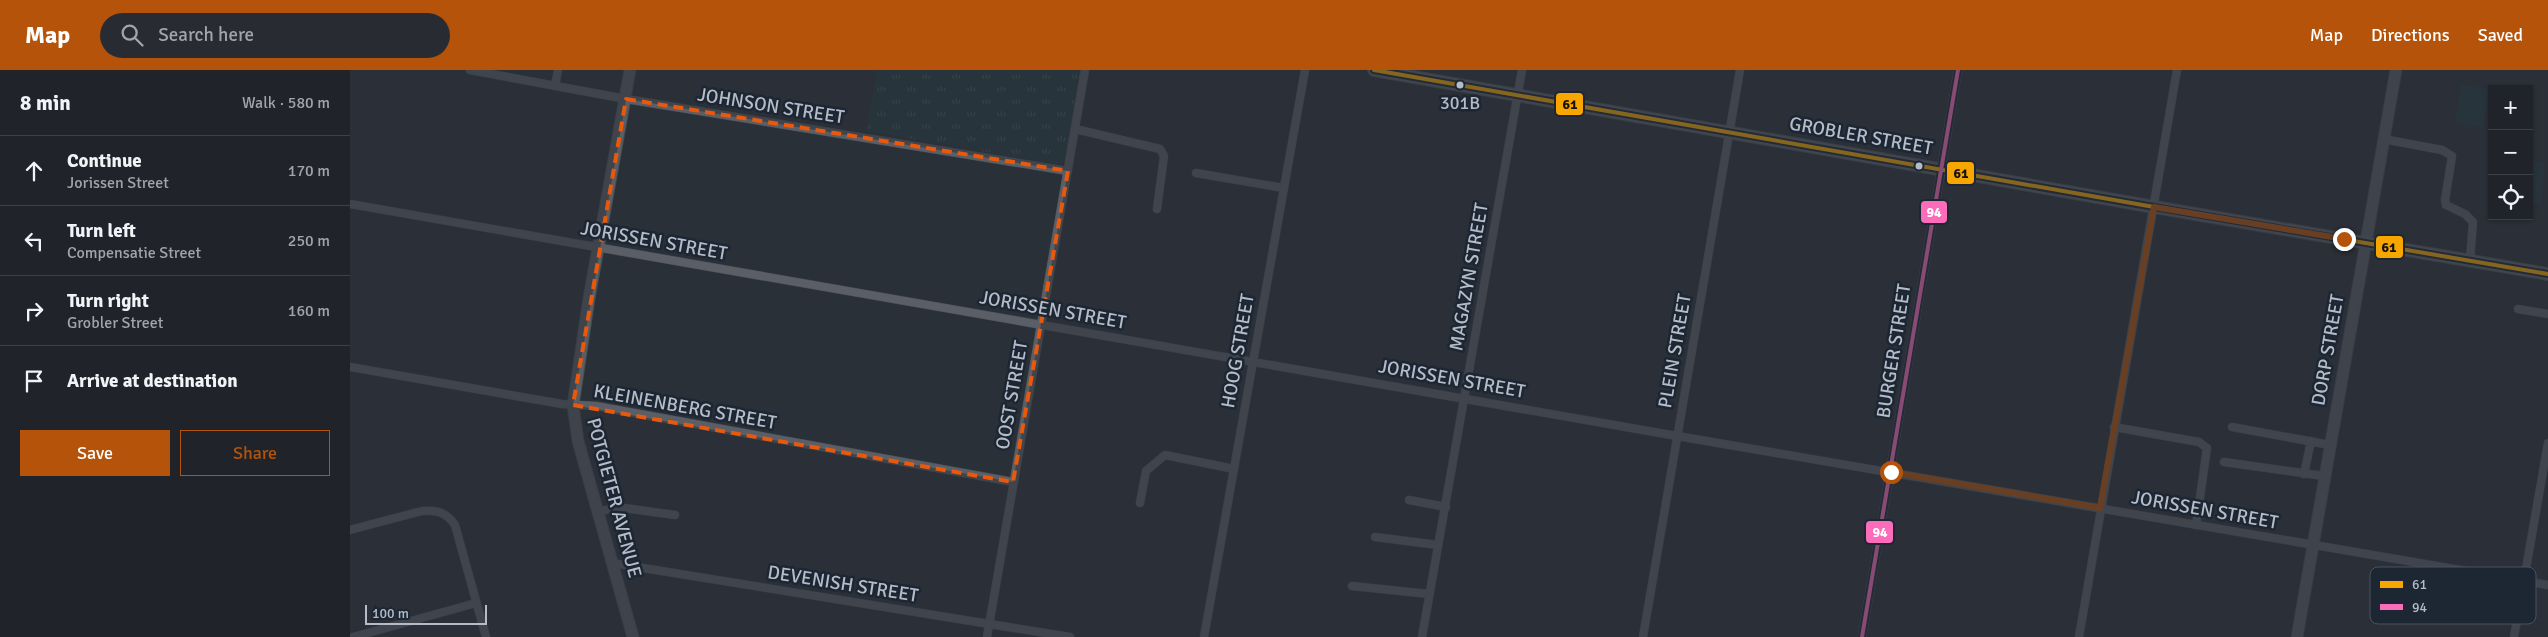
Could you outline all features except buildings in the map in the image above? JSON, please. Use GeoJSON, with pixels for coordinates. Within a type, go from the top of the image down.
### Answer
{"type":"FeatureCollection","features":[{"type":"Feature","properties":{"kind":"main road","name":"GROBLER STREET"},"geometry":{"type":"LineString","coordinates":[[1374,70],[2548,274]]}},
{"type":"Feature","properties":{"kind":"street","name":"JOHNSON STREET"},"geometry":{"type":"LineString","coordinates":[[470,70],[626,99],[1068,171]]}},
{"type":"Feature","properties":{"kind":"street"},"geometry":{"type":"LineString","coordinates":[[555,86],[558,70]]}},
{"type":"Feature","properties":{"kind":"street","name":"POTGIETER AVENUE"},"geometry":{"type":"LineString","coordinates":[[630,70],[573,405],[578,441],[632,637]]}},
{"type":"Feature","properties":{"kind":"street","name":"OOST STREET"},"geometry":{"type":"LineString","coordinates":[[987,637],[1085,70]]}},
{"type":"Feature","properties":{"kind":"street","name":"HOOG STREET"},"geometry":{"type":"LineString","coordinates":[[1204,637],[1305,70]]}},
{"type":"Feature","properties":{"kind":"street","name":"MAGAZYN STREET"},"geometry":{"type":"LineString","coordinates":[[1422,637],[1522,70]]}},
{"type":"Feature","properties":{"kind":"street","name":"PLEIN STREET"},"geometry":{"type":"LineString","coordinates":[[1643,637],[1740,70]]}},
{"type":"Feature","properties":{"kind":"street","name":"BURGER STREET"},"geometry":{"type":"LineString","coordinates":[[1862,637],[1958,70]]}},
{"type":"Feature","properties":{"kind":"street"},"geometry":{"type":"LineString","coordinates":[[2079,637],[2177,70]]}},
{"type":"Feature","properties":{"kind":"street","name":"DORP STREET"},"geometry":{"type":"LineString","coordinates":[[2297,637],[2396,70]]}},
{"type":"Feature","properties":{"kind":"street"},"geometry":{"type":"LineString","coordinates":[[1075,129],[1160,149],[1164,156],[1157,208]]}},
{"type":"Feature","properties":{"kind":"street"},"geometry":{"type":"LineString","coordinates":[[2384,139],[2442,150],[2452,156],[2445,200],[2446,205],[2465,214],[2473,222],[2470,260]]}},
{"type":"Feature","properties":{"kind":"street"},"geometry":{"type":"LineString","coordinates":[[1196,173],[1284,188]]}},
{"type":"Feature","properties":{"kind":"street","name":"JORISSEN STREET"},"geometry":{"type":"LineString","coordinates":[[350,204],[2439,567]]}},
{"type":"Feature","properties":{"kind":"street"},"geometry":{"type":"LineString","coordinates":[[2518,308],[2548,314]]}},
{"type":"Feature","properties":{"kind":"street","name":"KLEINENBERG STREET"},"geometry":{"type":"LineString","coordinates":[[350,368],[573,405],[596,406],[1013,482]]}},
{"type":"Feature","properties":{"kind":"street"},"geometry":{"type":"LineString","coordinates":[[2114,427],[2199,442],[2207,448],[2196,525]]}},
{"type":"Feature","properties":{"kind":"street"},"geometry":{"type":"LineString","coordinates":[[2232,427],[2330,445]]}},
{"type":"Feature","properties":{"kind":"street"},"geometry":{"type":"LineString","coordinates":[[2304,474],[2311,442]]}},
{"type":"Feature","properties":{"kind":"street"},"geometry":{"type":"LineString","coordinates":[[2526,567],[2548,443]]}},
{"type":"Feature","properties":{"kind":"street"},"geometry":{"type":"LineString","coordinates":[[1140,504],[1146,471],[1165,455],[1234,468]]}},
{"type":"Feature","properties":{"kind":"street"},"geometry":{"type":"LineString","coordinates":[[2224,462],[2259,465],[2324,476]]}},
{"type":"Feature","properties":{"kind":"street"},"geometry":{"type":"LineString","coordinates":[[1409,500],[1446,508]]}},
{"type":"Feature","properties":{"kind":"street"},"geometry":{"type":"LineString","coordinates":[[598,512],[617,507],[675,515]]}},
{"type":"Feature","properties":{"kind":"street"},"geometry":{"type":"LineString","coordinates":[[350,530],[432,510],[445,513],[455,525],[486,637]]}},
{"type":"Feature","properties":{"kind":"street"},"geometry":{"type":"LineString","coordinates":[[1375,537],[1438,545]]}},
{"type":"Feature","properties":{"kind":"street","name":"DEVENISH STREET"},"geometry":{"type":"LineString","coordinates":[[612,563],[1070,637]]}},
{"type":"Feature","properties":{"kind":"street"},"geometry":{"type":"LineString","coordinates":[[1352,586],[1429,594]]}},
{"type":"Feature","properties":{"kind":"street"},"geometry":{"type":"LineString","coordinates":[[353,637],[476,603]]}},
{"type":"Feature","properties":{"kind":"street"},"geometry":{"type":"LineString","coordinates":[[2514,637],[2516,624]]}},
{"type":"Feature","properties":{"kind":"highlighted area"},"geometry":{"type":"Polygon","coordinates":[[[626,99],[1068,171],[1013,482],[573,405],[626,99]]]}},
{"type":"Feature","properties":{"kind":"green space"},"geometry":{"type":"Polygon","coordinates":[[[877,70],[1082,70],[1065,161],[1056,164],[866,131],[877,70]]]}},
{"type":"Feature","properties":{"kind":"green space"},"geometry":{"type":"Polygon","coordinates":[[[2461,84],[2488,89],[2483,128],[2455,123],[2461,84]]]}},
{"type":"Feature","properties":{"kind":"green space"},"geometry":{"type":"Polygon","coordinates":[[[2533,162],[2545,163],[2540,204],[2533,203],[2533,162]]]}},
{"type":"Feature","properties":{"kind":"transit line","name":"61"},"geometry":{"type":"LineString","coordinates":[[1374,70],[2548,274]]}},
{"type":"Feature","properties":{"kind":"transit line","name":"94"},"geometry":{"type":"LineString","coordinates":[[1862,637],[1958,70]]}},
{"type":"Feature","properties":{"kind":"place","name":"301B"},"geometry":{"type":"Point","coordinates":[1460,85]}},
{"type":"Feature","properties":{"kind":"route"},"geometry":{"type":"LineString","coordinates":[[1891,472],[2100,508],[2154,207],[2344,239]]}}]}
